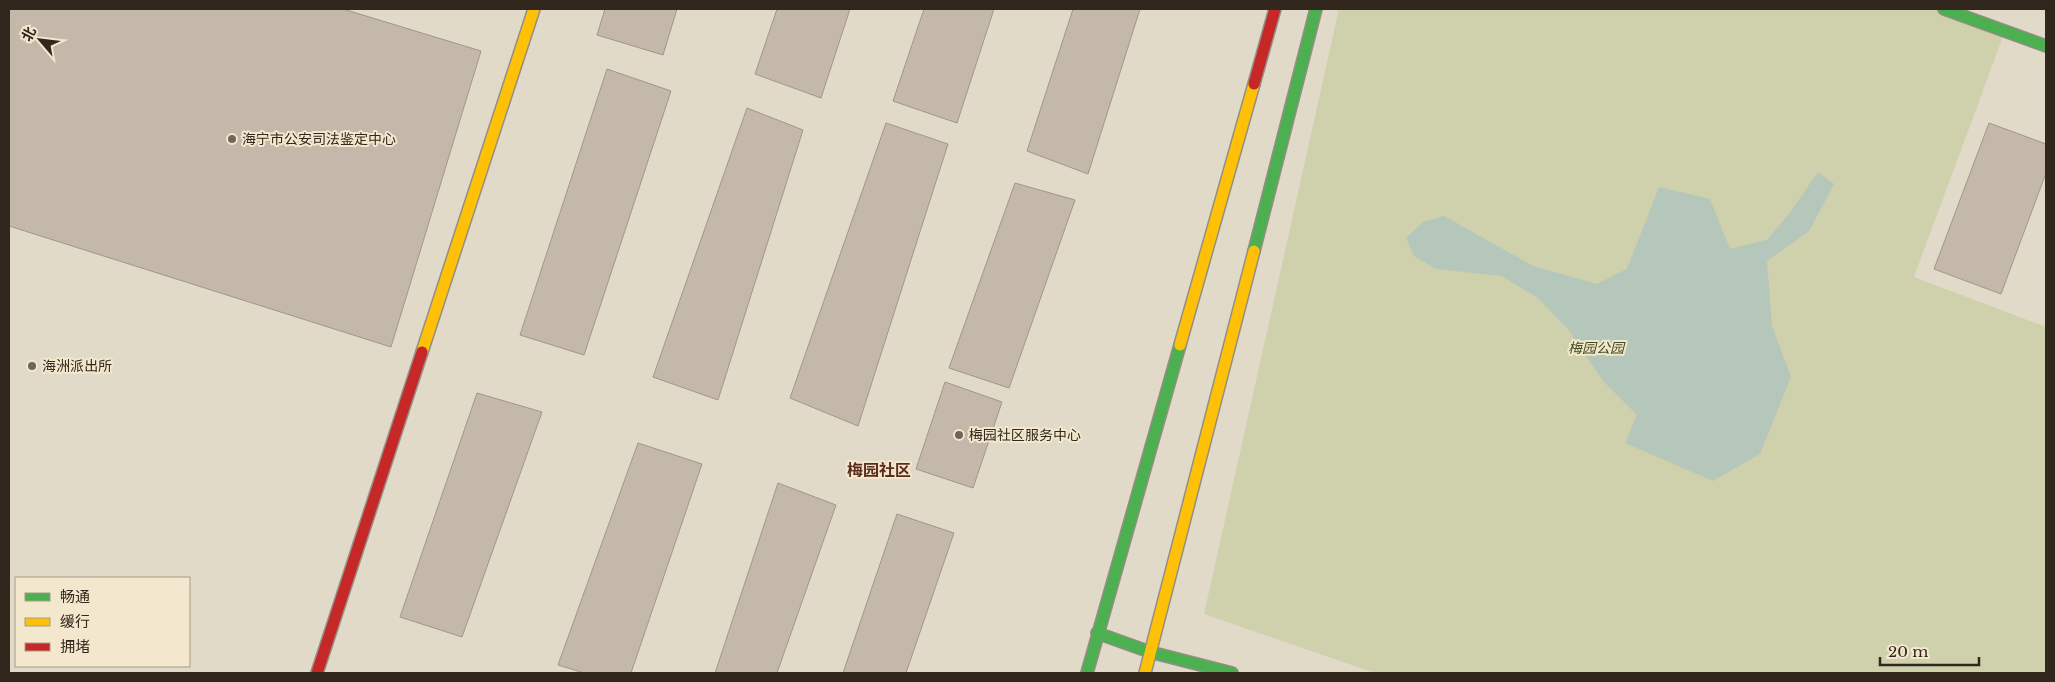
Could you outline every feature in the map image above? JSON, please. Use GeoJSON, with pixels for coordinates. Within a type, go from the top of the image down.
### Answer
{"type":"FeatureCollection","features":[{"type":"Feature","properties":{"kind":"main road"},"geometry":{"type":"LineString","coordinates":[[318,673],[534,9]]}},
{"type":"Feature","properties":{"kind":"main road"},"geometry":{"type":"LineString","coordinates":[[1087,673],[1275,9]]}},
{"type":"Feature","properties":{"kind":"main road"},"geometry":{"type":"LineString","coordinates":[[1145,673],[1316,9]]}},
{"type":"Feature","properties":{"kind":"main road"},"geometry":{"type":"LineString","coordinates":[[1944,9],[2046,46]]}},
{"type":"Feature","properties":{"kind":"main road"},"geometry":{"type":"LineString","coordinates":[[1097,633],[1150,652],[1232,673]]}},
{"type":"Feature","properties":{"kind":"green space","name":"梅园公园"},"geometry":{"type":"Polygon","coordinates":[[[1339,9],[1944,9],[2005,31],[1914,277],[2046,327],[2046,673],[1375,673],[1204,614],[1339,9]]]}},
{"type":"Feature","properties":{"kind":"shaded area"},"geometry":{"type":"Polygon","coordinates":[[[1818,172],[1834,184],[1809,231],[1767,261],[1772,326],[1791,377],[1760,454],[1713,481],[1625,443],[1637,415],[1603,381],[1568,329],[1538,298],[1502,276],[1436,269],[1414,256],[1406,238],[1423,222],[1444,216],[1533,266],[1597,284],[1627,269],[1659,187],[1710,199],[1730,249],[1767,240],[1789,214],[1818,172]]]}},
{"type":"Feature","properties":{"kind":"building","name":"海宁市公安司法鉴定中心"},"geometry":{"type":"Polygon","coordinates":[[[9,9],[343,9],[481,51],[391,347],[9,226],[9,9]]]}},
{"type":"Feature","properties":{"kind":"building"},"geometry":{"type":"Polygon","coordinates":[[[605,9],[677,9],[663,55],[597,35],[605,9]]]}},
{"type":"Feature","properties":{"kind":"building"},"geometry":{"type":"Polygon","coordinates":[[[777,9],[850,9],[821,98],[755,74],[777,9]]]}},
{"type":"Feature","properties":{"kind":"building"},"geometry":{"type":"Polygon","coordinates":[[[924,9],[994,9],[957,123],[893,101],[924,9]]]}},
{"type":"Feature","properties":{"kind":"building"},"geometry":{"type":"Polygon","coordinates":[[[1073,9],[1140,9],[1088,174],[1027,151],[1073,9]]]}},
{"type":"Feature","properties":{"kind":"building"},"geometry":{"type":"Polygon","coordinates":[[[607,69],[671,91],[584,355],[520,335],[607,69]]]}},
{"type":"Feature","properties":{"kind":"building"},"geometry":{"type":"Polygon","coordinates":[[[747,108],[803,130],[718,400],[653,377],[747,108]]]}},
{"type":"Feature","properties":{"kind":"building"},"geometry":{"type":"Polygon","coordinates":[[[886,123],[948,144],[858,426],[790,398],[886,123]]]}},
{"type":"Feature","properties":{"kind":"building"},"geometry":{"type":"Polygon","coordinates":[[[1989,123],[2046,144],[2046,173],[2001,294],[1934,269],[1989,123]]]}},
{"type":"Feature","properties":{"kind":"building"},"geometry":{"type":"Polygon","coordinates":[[[1015,183],[1075,200],[1009,388],[949,368],[1015,183]]]}},
{"type":"Feature","properties":{"kind":"building","name":"梅园社区服务中心"},"geometry":{"type":"Polygon","coordinates":[[[945,382],[1002,402],[973,488],[916,469],[945,382]]]}},
{"type":"Feature","properties":{"kind":"building"},"geometry":{"type":"Polygon","coordinates":[[[477,393],[542,412],[462,637],[400,617],[477,393]]]}},
{"type":"Feature","properties":{"kind":"building"},"geometry":{"type":"Polygon","coordinates":[[[638,443],[702,464],[631,673],[584,673],[558,665],[638,443]]]}},
{"type":"Feature","properties":{"kind":"building"},"geometry":{"type":"Polygon","coordinates":[[[778,483],[836,505],[777,673],[715,673],[778,483]]]}},
{"type":"Feature","properties":{"kind":"building"},"geometry":{"type":"Polygon","coordinates":[[[897,514],[954,533],[906,673],[843,673],[897,514]]]}},
{"type":"Feature","properties":{"kind":"traffic: fast"},"geometry":{"type":"LineString","coordinates":[[1254,251],[1316,9]]}},
{"type":"Feature","properties":{"kind":"traffic: fast"},"geometry":{"type":"LineString","coordinates":[[1944,9],[2046,46]]}},
{"type":"Feature","properties":{"kind":"traffic: fast"},"geometry":{"type":"LineString","coordinates":[[1087,673],[1180,345]]}},
{"type":"Feature","properties":{"kind":"traffic: fast"},"geometry":{"type":"LineString","coordinates":[[1097,633],[1150,652],[1232,673]]}},
{"type":"Feature","properties":{"kind":"traffic: slow"},"geometry":{"type":"LineString","coordinates":[[422,352],[534,9]]}},
{"type":"Feature","properties":{"kind":"traffic: slow"},"geometry":{"type":"LineString","coordinates":[[1180,345],[1254,84]]}},
{"type":"Feature","properties":{"kind":"traffic: slow"},"geometry":{"type":"LineString","coordinates":[[1145,673],[1254,251]]}},
{"type":"Feature","properties":{"kind":"traffic: jam"},"geometry":{"type":"LineString","coordinates":[[1254,84],[1275,9]]}},
{"type":"Feature","properties":{"kind":"traffic: jam"},"geometry":{"type":"LineString","coordinates":[[317,673],[422,352]]}},
{"type":"Feature","properties":{"kind":"place","name":"海宁市公安司法鉴定中心"},"geometry":{"type":"Point","coordinates":[232,139]}},
{"type":"Feature","properties":{"kind":"place","name":"海洲派出所"},"geometry":{"type":"Point","coordinates":[32,366]}},
{"type":"Feature","properties":{"kind":"place","name":"梅园社区服务中心"},"geometry":{"type":"Point","coordinates":[959,435]}},
{"type":"Feature","properties":{"kind":"district","name":"梅园社区"},"geometry":{"type":"Point","coordinates":[879,470]}}]}
